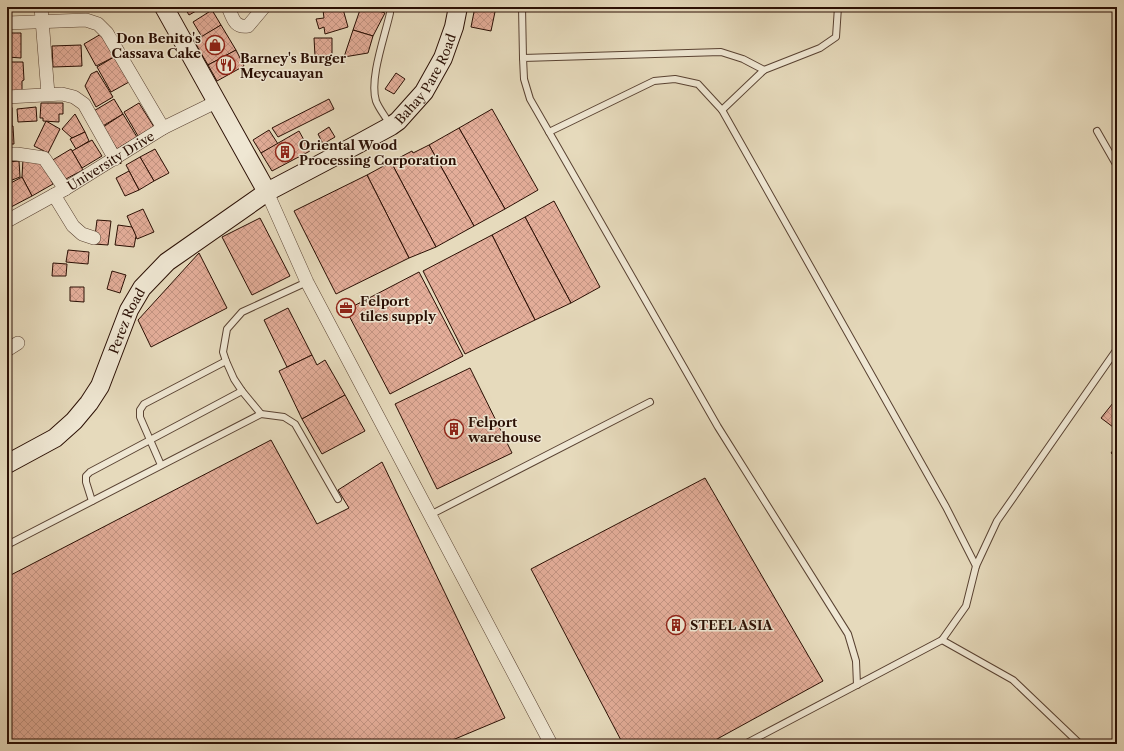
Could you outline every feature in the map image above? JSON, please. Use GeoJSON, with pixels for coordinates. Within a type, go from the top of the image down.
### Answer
{"type":"FeatureCollection","features":[{"type":"Feature","properties":{"kind":"street"},"geometry":{"type":"LineString","coordinates":[[41,7],[48,94]]}},
{"type":"Feature","properties":{"kind":"street"},"geometry":{"type":"LineString","coordinates":[[164,7],[267,192],[307,282],[550,744]]}},
{"type":"Feature","properties":{"kind":"street"},"geometry":{"type":"LineString","coordinates":[[228,7],[236,24],[242,27],[248,26],[264,7]]}},
{"type":"Feature","properties":{"kind":"street","name":"Bahay Pare Road"},"geometry":{"type":"LineString","coordinates":[[267,192],[398,121],[424,92],[443,58],[454,27],[458,7]]}},
{"type":"Feature","properties":{"kind":"street"},"geometry":{"type":"LineString","coordinates":[[7,23],[86,20],[98,24],[107,33],[163,128]]}},
{"type":"Feature","properties":{"kind":"street"},"geometry":{"type":"LineString","coordinates":[[7,97],[48,94],[62,94],[74,97],[84,104],[115,159]]}},
{"type":"Feature","properties":{"kind":"street","name":"University Drive"},"geometry":{"type":"LineString","coordinates":[[7,221],[60,192],[163,128],[216,102]]}},
{"type":"Feature","properties":{"kind":"street"},"geometry":{"type":"LineString","coordinates":[[7,154],[44,158],[60,192],[73,226],[82,234],[94,238]]}},
{"type":"Feature","properties":{"kind":"street","name":"Perez Road"},"geometry":{"type":"LineString","coordinates":[[7,464],[55,438],[74,421],[89,403],[100,386],[129,310],[142,288],[167,262],[267,192]]}},
{"type":"Feature","properties":{"kind":"lane"},"geometry":{"type":"LineString","coordinates":[[522,7],[524,79],[530,99],[718,427],[848,634],[856,661],[857,685]]}},
{"type":"Feature","properties":{"kind":"lane"},"geometry":{"type":"LineString","coordinates":[[722,110],[764,70],[820,48],[836,37],[838,7]]}},
{"type":"Feature","properties":{"kind":"lane"},"geometry":{"type":"LineString","coordinates":[[390,13],[378,62],[374,88],[377,102],[391,126]]}},
{"type":"Feature","properties":{"kind":"lane"},"geometry":{"type":"LineString","coordinates":[[523,58],[721,52],[743,59],[764,70]]}},
{"type":"Feature","properties":{"kind":"lane"},"geometry":{"type":"LineString","coordinates":[[549,132],[654,81],[675,79],[698,84],[722,110],[946,507],[976,566]]}},
{"type":"Feature","properties":{"kind":"lane"},"geometry":{"type":"LineString","coordinates":[[1097,131],[1117,166]]}},
{"type":"Feature","properties":{"kind":"lane"},"geometry":{"type":"LineString","coordinates":[[261,414],[242,391],[226,361],[223,352],[227,329],[242,312],[307,282]]}},
{"type":"Feature","properties":{"kind":"lane"},"geometry":{"type":"LineString","coordinates":[[745,744],[942,640],[966,606],[976,566],[997,521],[1117,348]]}},
{"type":"Feature","properties":{"kind":"lane"},"geometry":{"type":"LineString","coordinates":[[161,465],[140,417],[140,410],[144,404],[226,361]]}},
{"type":"Feature","properties":{"kind":"lane"},"geometry":{"type":"LineString","coordinates":[[92,501],[86,482],[86,476],[90,472],[242,391]]}},
{"type":"Feature","properties":{"kind":"lane"},"geometry":{"type":"LineString","coordinates":[[430,515],[650,402]]}},
{"type":"Feature","properties":{"kind":"lane"},"geometry":{"type":"LineString","coordinates":[[7,545],[261,414],[284,417],[296,424],[338,499]]}},
{"type":"Feature","properties":{"kind":"lane"},"geometry":{"type":"LineString","coordinates":[[942,640],[1013,680],[1080,744]]}},
{"type":"Feature","properties":{"kind":"building"},"geometry":{"type":"Polygon","coordinates":[[[184,7],[203,7],[189,15],[184,7]]]}},
{"type":"Feature","properties":{"kind":"building"},"geometry":{"type":"Polygon","coordinates":[[[361,7],[366,7],[385,13],[373,36],[353,30],[361,7]]]}},
{"type":"Feature","properties":{"kind":"building"},"geometry":{"type":"Polygon","coordinates":[[[475,7],[496,7],[491,31],[471,27],[475,7]]]}},
{"type":"Feature","properties":{"kind":"building"},"geometry":{"type":"Polygon","coordinates":[[[343,9],[348,27],[325,34],[324,27],[319,29],[316,19],[324,18],[323,10],[343,9]]]}},
{"type":"Feature","properties":{"kind":"building"},"geometry":{"type":"Polygon","coordinates":[[[212,10],[221,25],[202,37],[193,22],[212,10]]]}},
{"type":"Feature","properties":{"kind":"building","name":"Don Benito's Cassava Cake"},"geometry":{"type":"Polygon","coordinates":[[[221,25],[236,50],[208,65],[194,41],[221,25]]]}},
{"type":"Feature","properties":{"kind":"building"},"geometry":{"type":"Polygon","coordinates":[[[353,30],[373,36],[368,53],[344,57],[353,30]]]}},
{"type":"Feature","properties":{"kind":"building"},"geometry":{"type":"Polygon","coordinates":[[[8,33],[21,33],[21,58],[8,57],[8,33]]]}},
{"type":"Feature","properties":{"kind":"building"},"geometry":{"type":"Polygon","coordinates":[[[101,34],[114,57],[96,66],[84,44],[101,34]]]}},
{"type":"Feature","properties":{"kind":"building"},"geometry":{"type":"Polygon","coordinates":[[[314,38],[332,38],[332,56],[315,56],[314,38]]]}},
{"type":"Feature","properties":{"kind":"building"},"geometry":{"type":"Polygon","coordinates":[[[81,45],[82,66],[53,67],[52,46],[81,45]]]}},
{"type":"Feature","properties":{"kind":"building","name":"Barney's Burger Meycauayan"},"geometry":{"type":"Polygon","coordinates":[[[236,50],[244,66],[217,81],[208,65],[236,50]]]}},
{"type":"Feature","properties":{"kind":"building"},"geometry":{"type":"Polygon","coordinates":[[[114,57],[129,82],[111,92],[97,67],[114,57]]]}},
{"type":"Feature","properties":{"kind":"building"},"geometry":{"type":"Polygon","coordinates":[[[7,62],[23,62],[24,80],[22,81],[22,93],[7,94],[7,62]]]}},
{"type":"Feature","properties":{"kind":"building"},"geometry":{"type":"Polygon","coordinates":[[[97,71],[113,97],[96,107],[85,86],[91,74],[97,71]]]}},
{"type":"Feature","properties":{"kind":"building"},"geometry":{"type":"Polygon","coordinates":[[[396,73],[405,79],[394,94],[385,89],[396,73]]]}},
{"type":"Feature","properties":{"kind":"building"},"geometry":{"type":"Polygon","coordinates":[[[114,99],[123,114],[101,127],[92,112],[114,99]]]}},
{"type":"Feature","properties":{"kind":"building"},"geometry":{"type":"Polygon","coordinates":[[[329,99],[334,109],[278,137],[272,128],[329,99]]]}},
{"type":"Feature","properties":{"kind":"building"},"geometry":{"type":"Polygon","coordinates":[[[41,103],[63,103],[63,114],[59,114],[59,122],[43,121],[43,118],[40,118],[41,103]]]}},
{"type":"Feature","properties":{"kind":"building"},"geometry":{"type":"Polygon","coordinates":[[[139,103],[154,127],[138,136],[124,112],[139,103]]]}},
{"type":"Feature","properties":{"kind":"building"},"geometry":{"type":"Polygon","coordinates":[[[36,107],[37,121],[18,122],[17,109],[36,107]]]}},
{"type":"Feature","properties":{"kind":"building"},"geometry":{"type":"Polygon","coordinates":[[[7,108],[12,108],[12,126],[7,126],[7,108]]]}},
{"type":"Feature","properties":{"kind":"building"},"geometry":{"type":"Polygon","coordinates":[[[492,109],[538,190],[505,209],[459,128],[492,109]]]}},
{"type":"Feature","properties":{"kind":"building"},"geometry":{"type":"Polygon","coordinates":[[[75,114],[85,132],[72,138],[62,129],[75,114]]]}},
{"type":"Feature","properties":{"kind":"building"},"geometry":{"type":"Polygon","coordinates":[[[123,114],[137,137],[117,149],[103,127],[123,114]]]}},
{"type":"Feature","properties":{"kind":"building"},"geometry":{"type":"Polygon","coordinates":[[[46,121],[60,129],[48,153],[34,146],[46,121]]]}},
{"type":"Feature","properties":{"kind":"building"},"geometry":{"type":"Polygon","coordinates":[[[7,126],[13,126],[14,144],[7,144],[7,126]]]}},
{"type":"Feature","properties":{"kind":"building"},"geometry":{"type":"Polygon","coordinates":[[[329,127],[335,137],[323,144],[318,134],[329,127]]]}},
{"type":"Feature","properties":{"kind":"building"},"geometry":{"type":"Polygon","coordinates":[[[459,128],[505,209],[474,226],[429,145],[459,128]]]}},
{"type":"Feature","properties":{"kind":"building"},"geometry":{"type":"Polygon","coordinates":[[[269,130],[278,144],[261,153],[253,140],[269,130]]]}},
{"type":"Feature","properties":{"kind":"building","name":"Oriental Wood Processing Corporation"},"geometry":{"type":"Polygon","coordinates":[[[299,131],[310,151],[272,171],[261,153],[299,131]]]}},
{"type":"Feature","properties":{"kind":"building"},"geometry":{"type":"Polygon","coordinates":[[[85,132],[89,141],[76,149],[70,139],[85,132]]]}},
{"type":"Feature","properties":{"kind":"building"},"geometry":{"type":"Polygon","coordinates":[[[92,140],[102,156],[82,168],[72,151],[92,140]]]}},
{"type":"Feature","properties":{"kind":"building"},"geometry":{"type":"Polygon","coordinates":[[[429,145],[474,226],[436,247],[391,162],[412,151],[413,153],[429,145]]]}},
{"type":"Feature","properties":{"kind":"building"},"geometry":{"type":"Polygon","coordinates":[[[71,149],[83,170],[62,181],[51,161],[71,149]]]}},
{"type":"Feature","properties":{"kind":"building"},"geometry":{"type":"Polygon","coordinates":[[[155,149],[169,173],[154,181],[140,157],[155,149]]]}},
{"type":"Feature","properties":{"kind":"building"},"geometry":{"type":"Polygon","coordinates":[[[140,157],[154,181],[139,190],[126,165],[140,157]]]}},
{"type":"Feature","properties":{"kind":"building"},"geometry":{"type":"Polygon","coordinates":[[[23,159],[36,159],[44,166],[53,184],[32,196],[22,177],[23,159]]]}},
{"type":"Feature","properties":{"kind":"building"},"geometry":{"type":"Polygon","coordinates":[[[19,161],[20,177],[7,182],[7,162],[19,161]]]}},
{"type":"Feature","properties":{"kind":"building"},"geometry":{"type":"Polygon","coordinates":[[[391,162],[436,247],[409,258],[367,175],[391,162]]]}},
{"type":"Feature","properties":{"kind":"building"},"geometry":{"type":"Polygon","coordinates":[[[129,171],[139,190],[125,196],[116,178],[129,171]]]}},
{"type":"Feature","properties":{"kind":"building"},"geometry":{"type":"Polygon","coordinates":[[[367,175],[409,258],[336,294],[294,211],[367,175]]]}},
{"type":"Feature","properties":{"kind":"building"},"geometry":{"type":"Polygon","coordinates":[[[22,177],[32,196],[11,207],[7,200],[7,185],[22,177]]]}},
{"type":"Feature","properties":{"kind":"building"},"geometry":{"type":"Polygon","coordinates":[[[554,201],[600,287],[571,303],[525,217],[554,201]]]}},
{"type":"Feature","properties":{"kind":"building"},"geometry":{"type":"Polygon","coordinates":[[[143,209],[154,232],[137,239],[127,216],[143,209]]]}},
{"type":"Feature","properties":{"kind":"building"},"geometry":{"type":"Polygon","coordinates":[[[525,217],[571,303],[535,320],[492,235],[525,217]]]}},
{"type":"Feature","properties":{"kind":"building"},"geometry":{"type":"Polygon","coordinates":[[[260,218],[290,276],[252,295],[222,237],[260,218]]]}},
{"type":"Feature","properties":{"kind":"building"},"geometry":{"type":"Polygon","coordinates":[[[97,220],[111,221],[108,245],[94,244],[97,220]]]}},
{"type":"Feature","properties":{"kind":"building"},"geometry":{"type":"Polygon","coordinates":[[[118,225],[132,227],[136,236],[134,247],[115,245],[118,225]]]}},
{"type":"Feature","properties":{"kind":"building"},"geometry":{"type":"Polygon","coordinates":[[[492,235],[535,320],[465,354],[423,271],[492,235]]]}},
{"type":"Feature","properties":{"kind":"building"},"geometry":{"type":"Polygon","coordinates":[[[68,250],[89,252],[88,264],[66,262],[68,250]]]}},
{"type":"Feature","properties":{"kind":"building"},"geometry":{"type":"Polygon","coordinates":[[[199,253],[227,308],[151,347],[138,320],[199,253]]]}},
{"type":"Feature","properties":{"kind":"building"},"geometry":{"type":"Polygon","coordinates":[[[53,263],[67,264],[66,276],[52,276],[53,263]]]}},
{"type":"Feature","properties":{"kind":"building"},"geometry":{"type":"Polygon","coordinates":[[[112,271],[126,275],[120,293],[107,289],[112,271]]]}},
{"type":"Feature","properties":{"kind":"building"},"geometry":{"type":"Polygon","coordinates":[[[419,272],[463,356],[390,394],[346,310],[419,272]]]}},
{"type":"Feature","properties":{"kind":"building"},"geometry":{"type":"Polygon","coordinates":[[[70,287],[84,287],[84,302],[70,301],[70,287]]]}},
{"type":"Feature","properties":{"kind":"building"},"geometry":{"type":"Polygon","coordinates":[[[288,308],[312,355],[287,367],[264,320],[288,308]]]}},
{"type":"Feature","properties":{"kind":"building"},"geometry":{"type":"Polygon","coordinates":[[[312,355],[317,365],[325,360],[345,395],[302,419],[279,371],[312,355]]]}},
{"type":"Feature","properties":{"kind":"building","name":"Felport warehouse"},"geometry":{"type":"Polygon","coordinates":[[[470,368],[512,453],[437,489],[395,404],[470,368]]]}},
{"type":"Feature","properties":{"kind":"building"},"geometry":{"type":"Polygon","coordinates":[[[345,395],[365,431],[322,454],[302,419],[345,395]]]}},
{"type":"Feature","properties":{"kind":"building"},"geometry":{"type":"Polygon","coordinates":[[[1117,398],[1117,430],[1101,418],[1117,398]]]}},
{"type":"Feature","properties":{"kind":"building"},"geometry":{"type":"Polygon","coordinates":[[[271,440],[317,524],[349,508],[338,490],[382,462],[505,718],[443,744],[7,744],[7,577],[271,440]]]}},
{"type":"Feature","properties":{"kind":"building"},"geometry":{"type":"Polygon","coordinates":[[[1117,445],[1117,458],[1111,453],[1117,445]]]}},
{"type":"Feature","properties":{"kind":"building","name":"STEEL ASIA"},"geometry":{"type":"Polygon","coordinates":[[[705,478],[823,681],[708,744],[623,744],[531,569],[705,478]]]}},
{"type":"Feature","properties":{"kind":"place","name":"Don Benito's Cassava Cake"},"geometry":{"type":"Point","coordinates":[215,45]}},
{"type":"Feature","properties":{"kind":"place","name":"Barney's Burger Meycauayan"},"geometry":{"type":"Point","coordinates":[226,65]}},
{"type":"Feature","properties":{"kind":"place","name":"Oriental Wood Processing Corporation"},"geometry":{"type":"Point","coordinates":[285,152]}},
{"type":"Feature","properties":{"kind":"place","name":"Felport tiles supply"},"geometry":{"type":"Point","coordinates":[346,308]}},
{"type":"Feature","properties":{"kind":"place","name":"Felport warehouse"},"geometry":{"type":"Point","coordinates":[454,429]}},
{"type":"Feature","properties":{"kind":"place","name":"STEEL ASIA"},"geometry":{"type":"Point","coordinates":[676,625]}}]}
